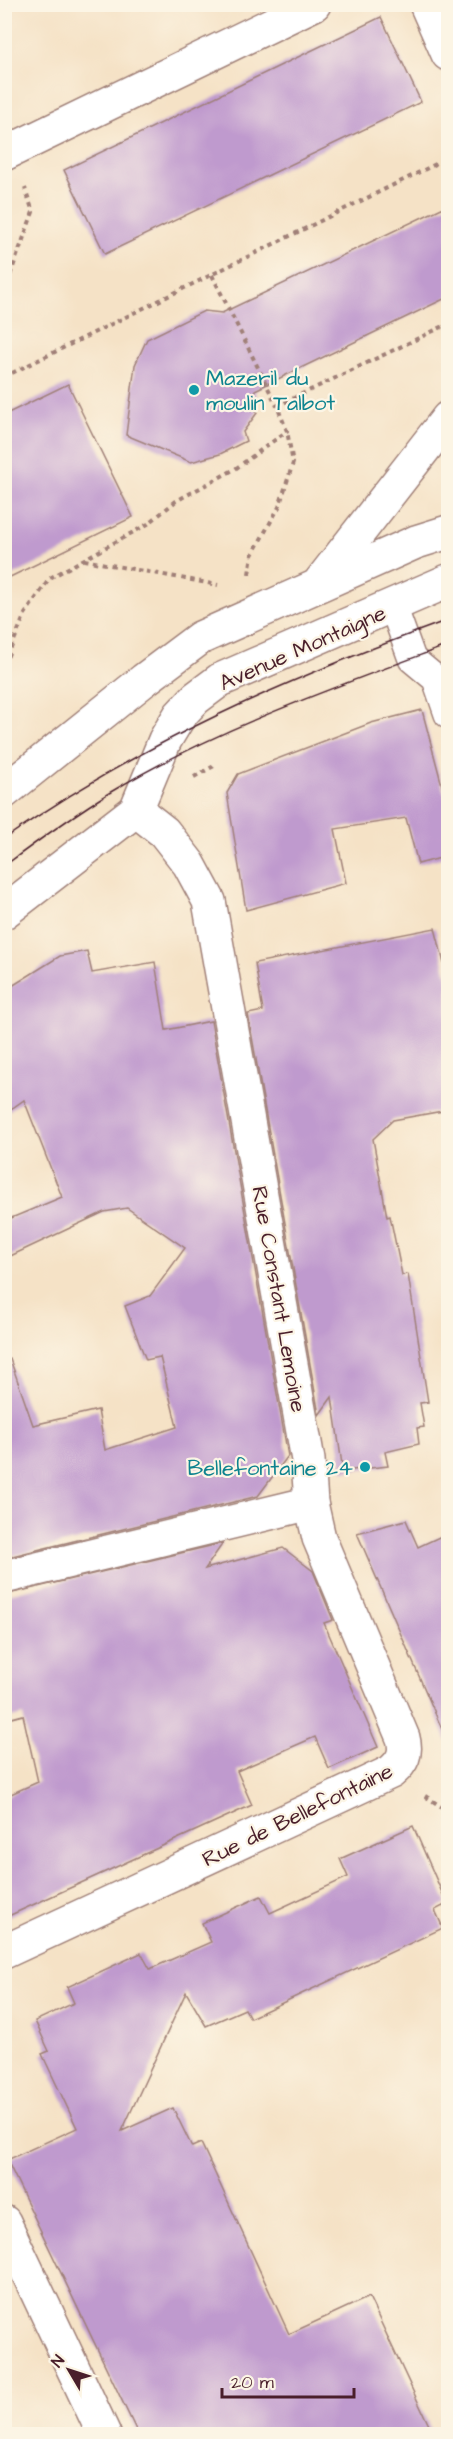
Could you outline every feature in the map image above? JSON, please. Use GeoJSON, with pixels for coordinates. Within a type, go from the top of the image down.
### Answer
{"type":"FeatureCollection","features":[{"type":"Feature","properties":{"kind":"street"},"geometry":{"type":"LineString","coordinates":[[13,166],[314,4]]}},
{"type":"Feature","properties":{"kind":"street"},"geometry":{"type":"LineString","coordinates":[[426,4],[448,54]]}},
{"type":"Feature","properties":{"kind":"street"},"geometry":{"type":"LineString","coordinates":[[318,585],[448,418]]}},
{"type":"Feature","properties":{"kind":"street"},"geometry":{"type":"LineString","coordinates":[[4,792],[200,638],[416,542],[448,532]]}},
{"type":"Feature","properties":{"kind":"street","name":"Avenue Montaigne"},"geometry":{"type":"LineString","coordinates":[[4,912],[136,810],[165,740],[180,716],[196,698],[220,680],[393,606],[445,576]]}},
{"type":"Feature","properties":{"kind":"street","name":"Rue Constant Lemoine"},"geometry":{"type":"LineString","coordinates":[[136,810],[164,832],[189,864],[209,901],[306,1448],[311,1503]]}},
{"type":"Feature","properties":{"kind":"street"},"geometry":{"type":"LineString","coordinates":[[4,1577],[311,1503]]}},
{"type":"Feature","properties":{"kind":"street","name":"Rue de Bellefontaine"},"geometry":{"type":"LineString","coordinates":[[4,1952],[391,1772],[399,1766],[404,1757],[403,1738],[319,1538],[311,1503]]}},
{"type":"Feature","properties":{"kind":"street"},"geometry":{"type":"LineString","coordinates":[[4,2222],[104,2434]]}},
{"type":"Feature","properties":{"kind":"lane"},"geometry":{"type":"LineString","coordinates":[[393,606],[412,659],[436,679],[448,714]]}},
{"type":"Feature","properties":{"kind":"path"},"geometry":{"type":"LineString","coordinates":[[4,377],[448,158]]}},
{"type":"Feature","properties":{"kind":"path"},"geometry":{"type":"LineString","coordinates":[[4,292],[33,212],[13,166]]}},
{"type":"Feature","properties":{"kind":"path"},"geometry":{"type":"LineString","coordinates":[[212,275],[277,406],[287,431],[293,463],[279,507],[252,555],[249,578]]}},
{"type":"Feature","properties":{"kind":"path"},"geometry":{"type":"LineString","coordinates":[[277,406],[448,324]]}},
{"type":"Feature","properties":{"kind":"path"},"geometry":{"type":"LineString","coordinates":[[4,665],[25,614],[50,578],[148,524],[176,501],[235,469],[287,431]]}},
{"type":"Feature","properties":{"kind":"path"},"geometry":{"type":"LineString","coordinates":[[82,560],[224,586]]}},
{"type":"Feature","properties":{"kind":"path"},"geometry":{"type":"LineString","coordinates":[[421,1794],[448,1811]]}},
{"type":"Feature","properties":{"kind":"building"},"geometry":{"type":"Polygon","coordinates":[[[381,17],[421,102],[105,254],[64,170],[381,17]]]}},
{"type":"Feature","properties":{"kind":"building"},"geometry":{"type":"Polygon","coordinates":[[[448,205],[448,297],[255,390],[257,413],[243,432],[246,441],[220,454],[191,462],[126,435],[135,365],[147,339],[204,311],[222,313],[448,205]]]}},
{"type":"Feature","properties":{"kind":"building"},"geometry":{"type":"Polygon","coordinates":[[[68,384],[133,517],[4,580],[4,415],[68,384]]]}},
{"type":"Feature","properties":{"kind":"building"},"geometry":{"type":"Polygon","coordinates":[[[422,710],[448,808],[448,856],[418,864],[406,818],[335,829],[346,883],[246,910],[227,793],[238,774],[371,723],[422,710]]]}},
{"type":"Feature","properties":{"kind":"building"},"geometry":{"type":"Polygon","coordinates":[[[435,928],[448,979],[448,1110],[393,1120],[373,1139],[387,1217],[390,1216],[402,1275],[408,1274],[428,1402],[420,1403],[424,1427],[417,1428],[419,1444],[385,1452],[388,1466],[343,1471],[332,1397],[319,1415],[248,1014],[263,1011],[255,963],[435,928]]]}},
{"type":"Feature","properties":{"kind":"building"},"geometry":{"type":"Polygon","coordinates":[[[87,951],[92,973],[155,962],[166,1030],[211,1021],[288,1456],[258,1496],[4,1558],[4,1360],[10,1359],[33,1425],[98,1410],[105,1450],[177,1427],[160,1357],[146,1360],[125,1306],[150,1296],[185,1248],[127,1208],[104,1212],[4,1259],[4,1221],[62,1197],[24,1100],[4,1114],[4,991],[60,956],[87,951]]]}},
{"type":"Feature","properties":{"kind":"building"},"geometry":{"type":"Polygon","coordinates":[[[406,1520],[418,1547],[448,1533],[448,1743],[357,1533],[406,1520]]]}},
{"type":"Feature","properties":{"kind":"building"},"geometry":{"type":"Polygon","coordinates":[[[223,1543],[205,1569],[283,1548],[313,1571],[333,1620],[324,1623],[378,1747],[329,1769],[315,1737],[237,1771],[252,1805],[4,1918],[4,1797],[38,1782],[23,1715],[4,1720],[4,1595],[223,1543]]]}},
{"type":"Feature","properties":{"kind":"building"},"geometry":{"type":"Polygon","coordinates":[[[413,1826],[447,1904],[435,1910],[443,1928],[250,2018],[245,2009],[206,2026],[186,1992],[122,2131],[173,2108],[192,2147],[201,2143],[289,2334],[369,2297],[433,2434],[138,2434],[7,2160],[77,2128],[42,2054],[49,2051],[35,2021],[74,2003],[67,1987],[141,1953],[150,1969],[211,1942],[202,1923],[261,1896],[270,1913],[348,1877],[340,1859],[413,1826]]]}},
{"type":"Feature","properties":{"kind":"tram line"},"geometry":{"type":"LineString","coordinates":[[4,839],[110,772],[219,714],[331,665],[448,620]]}},
{"type":"Feature","properties":{"kind":"tram line"},"geometry":{"type":"LineString","coordinates":[[4,866],[96,801],[190,749],[275,711],[448,645]]}},
{"type":"Feature","properties":{"kind":"place","name":"Mazeril du moulin Talbot"},"geometry":{"type":"Point","coordinates":[194,390]}},
{"type":"Feature","properties":{"kind":"place","name":"Bellefontaine 24"},"geometry":{"type":"Point","coordinates":[365,1467]}}]}
